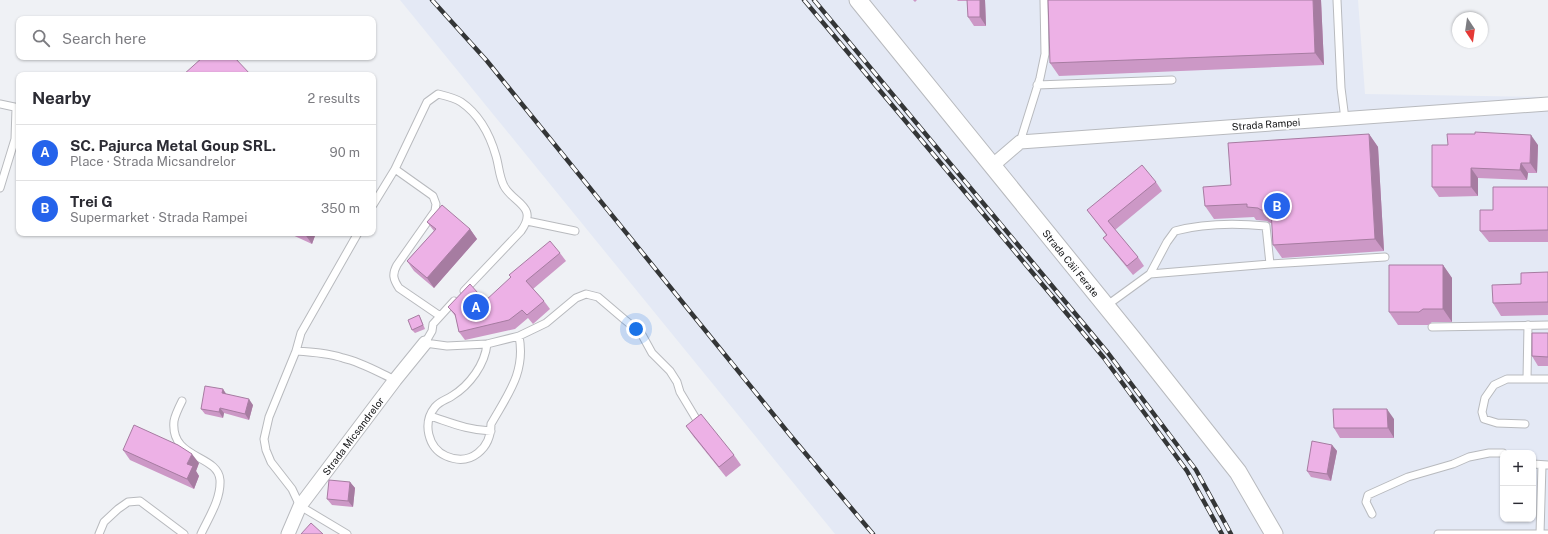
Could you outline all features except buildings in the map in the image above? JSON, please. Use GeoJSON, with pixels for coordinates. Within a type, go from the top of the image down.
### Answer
{"type":"FeatureCollection","features":[{"type":"Feature","properties":{"kind":"street","name":"Strada Căii Ferate"},"geometry":{"type":"LineString","coordinates":[[858,0],[1106,306],[1238,472],[1274,534]]}},
{"type":"Feature","properties":{"kind":"street","name":"Strada Rampei"},"geometry":{"type":"LineString","coordinates":[[1020,142],[1548,104]]}},
{"type":"Feature","properties":{"kind":"street"},"geometry":{"type":"LineString","coordinates":[[992,166],[1020,142]]}},
{"type":"Feature","properties":{"kind":"street","name":"Strada Micsandrelor"},"geometry":{"type":"LineString","coordinates":[[288,534],[300,506],[395,380],[426,343]]}},
{"type":"Feature","properties":{"kind":"lane"},"geometry":{"type":"LineString","coordinates":[[1020,142],[1045,54],[1044,0]]}},
{"type":"Feature","properties":{"kind":"lane"},"geometry":{"type":"LineString","coordinates":[[1337,0],[1344,119]]}},
{"type":"Feature","properties":{"kind":"lane"},"geometry":{"type":"LineString","coordinates":[[1037,85],[1172,80]]}},
{"type":"Feature","properties":{"kind":"lane"},"geometry":{"type":"LineString","coordinates":[[376,200],[395,169],[427,102],[438,94],[461,102],[472,111],[483,125],[493,146],[505,188],[524,206],[527,213],[527,221],[521,231],[433,324],[432,331],[426,343],[448,346],[487,344],[520,336],[546,322],[576,298],[586,294],[598,297],[641,333],[652,353],[670,371],[698,422]]}},
{"type":"Feature","properties":{"kind":"lane"},"geometry":{"type":"LineString","coordinates":[[0,104],[16,108]]}},
{"type":"Feature","properties":{"kind":"lane"},"geometry":{"type":"LineString","coordinates":[[0,188],[15,140],[16,129]]}},
{"type":"Feature","properties":{"kind":"lane"},"geometry":{"type":"LineString","coordinates":[[395,169],[434,196],[436,204],[435,211],[394,271],[395,282],[399,288],[440,316]]}},
{"type":"Feature","properties":{"kind":"lane"},"geometry":{"type":"LineString","coordinates":[[527,221],[575,231]]}},
{"type":"Feature","properties":{"kind":"lane"},"geometry":{"type":"LineString","coordinates":[[1106,306],[1150,274],[1167,242],[1175,231],[1195,226],[1229,223],[1266,226],[1270,264]]}},
{"type":"Feature","properties":{"kind":"lane"},"geometry":{"type":"LineString","coordinates":[[347,534],[300,506],[292,489],[271,462],[266,450],[264,439],[269,417],[296,350],[301,333],[356,236]]}},
{"type":"Feature","properties":{"kind":"lane"},"geometry":{"type":"LineString","coordinates":[[1150,274],[1270,264],[1385,257]]}},
{"type":"Feature","properties":{"kind":"lane"},"geometry":{"type":"LineString","coordinates":[[1528,325],[1528,379]]}},
{"type":"Feature","properties":{"kind":"lane"},"geometry":{"type":"LineString","coordinates":[[1432,327],[1548,325]]}},
{"type":"Feature","properties":{"kind":"lane"},"geometry":{"type":"LineString","coordinates":[[487,344],[486,355],[482,364],[473,376],[452,396],[438,403],[430,416],[428,423],[429,438],[438,451],[451,458],[467,458],[480,451],[489,439],[491,424],[519,370],[522,348],[520,336]]}},
{"type":"Feature","properties":{"kind":"lane"},"geometry":{"type":"LineString","coordinates":[[296,350],[316,352],[344,358],[395,380]]}},
{"type":"Feature","properties":{"kind":"lane"},"geometry":{"type":"LineString","coordinates":[[1525,424],[1496,423],[1484,419],[1482,412],[1486,398],[1494,385],[1507,379],[1548,379]]}},
{"type":"Feature","properties":{"kind":"lane"},"geometry":{"type":"LineString","coordinates":[[182,401],[174,421],[176,437],[185,451],[208,462],[216,471],[220,479],[219,495],[201,534]]}},
{"type":"Feature","properties":{"kind":"lane"},"geometry":{"type":"LineString","coordinates":[[430,416],[475,431],[491,431]]}},
{"type":"Feature","properties":{"kind":"lane"},"geometry":{"type":"LineString","coordinates":[[1372,514],[1366,502],[1368,495],[1408,477],[1453,464],[1469,457],[1489,453],[1500,454]]}},
{"type":"Feature","properties":{"kind":"lane"},"geometry":{"type":"LineString","coordinates":[[1540,534],[1545,465]]}},
{"type":"Feature","properties":{"kind":"lane"},"geometry":{"type":"LineString","coordinates":[[99,534],[104,522],[118,509],[128,502],[140,501],[184,534]]}},
{"type":"Feature","properties":{"kind":"lane"},"geometry":{"type":"LineString","coordinates":[[1438,534],[1548,534]]}},
{"type":"Feature","properties":{"kind":"shaded area"},"geometry":{"type":"Polygon","coordinates":[[[400,0],[1358,0],[1365,94],[1548,97],[1548,534],[835,534],[400,0]]]}},
{"type":"Feature","properties":{"kind":"railway"},"geometry":{"type":"LineString","coordinates":[[432,0],[487,61],[790,435],[873,534]]}},
{"type":"Feature","properties":{"kind":"railway"},"geometry":{"type":"LineString","coordinates":[[804,0],[1104,358],[1187,471],[1222,534]]}},
{"type":"Feature","properties":{"kind":"railway"},"geometry":{"type":"LineString","coordinates":[[814,0],[1108,353],[1196,470],[1231,534]]}},
{"type":"Feature","properties":{"kind":"place","name":"Trei G"},"geometry":{"type":"Point","coordinates":[1277,206]}},
{"type":"Feature","properties":{"kind":"place","name":"SC. Pajurca Metal Goup SRL."},"geometry":{"type":"Point","coordinates":[476,307]}}]}
